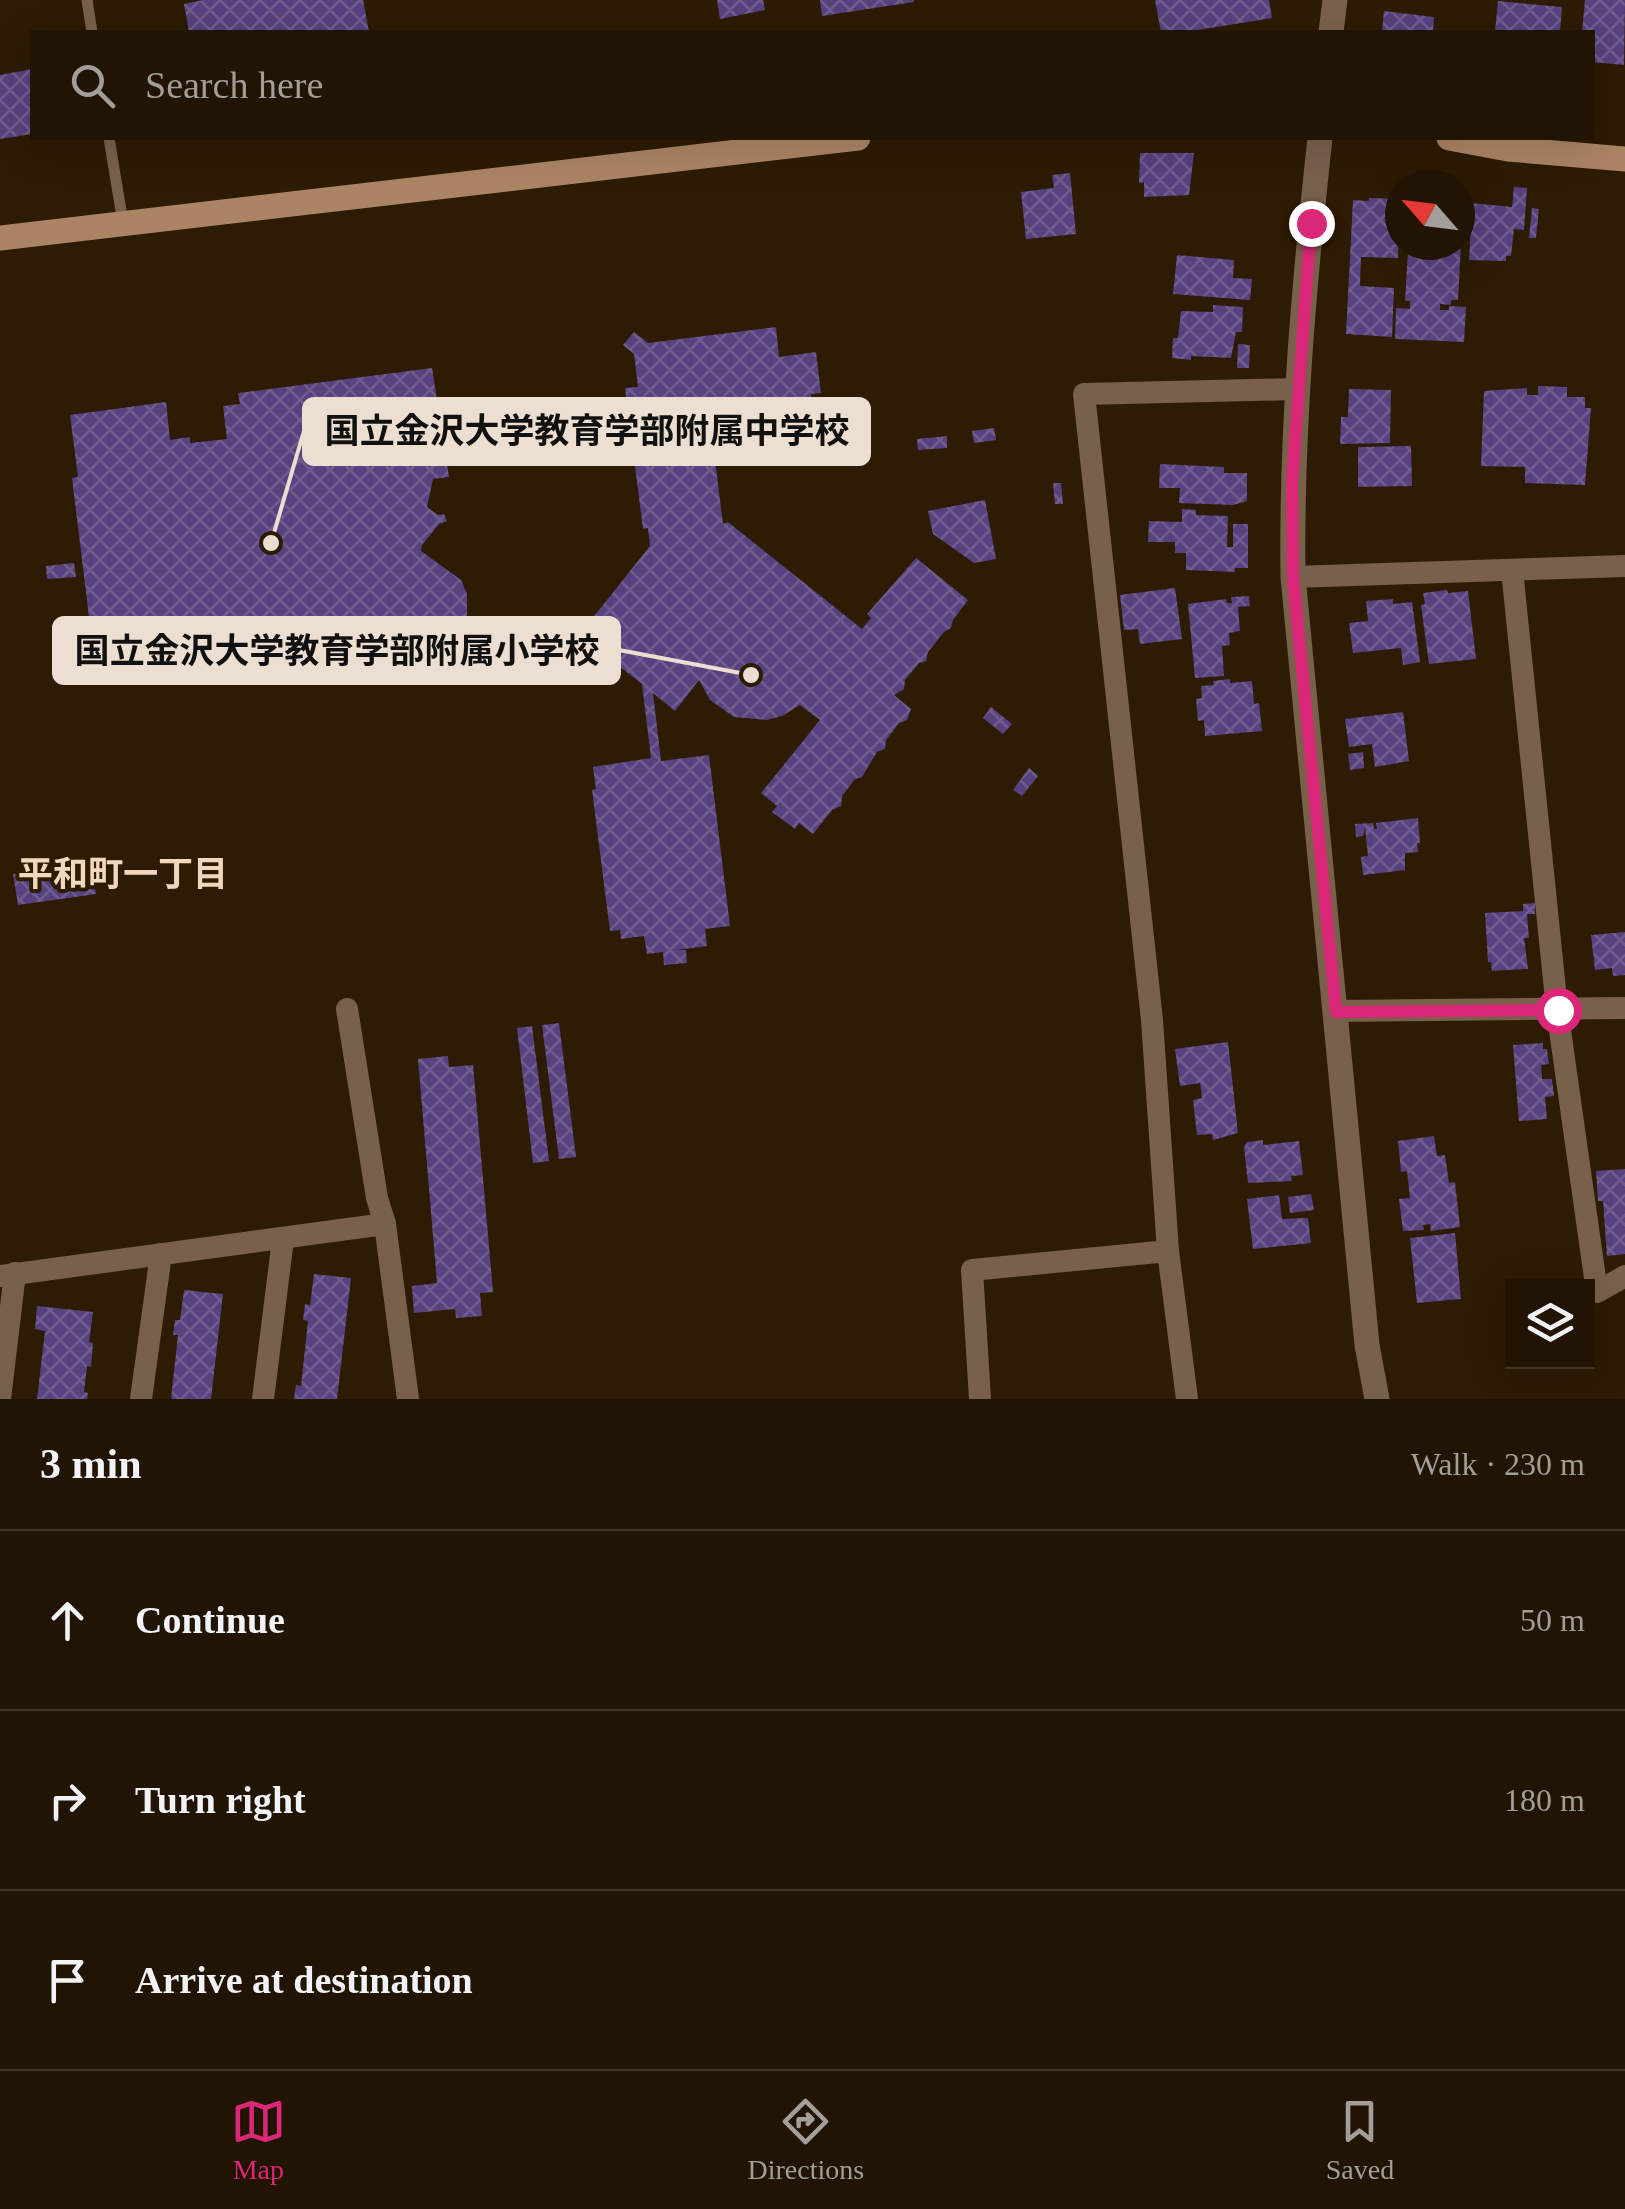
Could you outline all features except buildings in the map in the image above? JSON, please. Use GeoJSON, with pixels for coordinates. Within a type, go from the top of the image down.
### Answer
{"type":"FeatureCollection","features":[{"type":"Feature","properties":{"kind":"main road"},"geometry":{"type":"LineString","coordinates":[[0,238],[841,140]]}},
{"type":"Feature","properties":{"kind":"main road"},"geometry":{"type":"LineString","coordinates":[[1460,140],[1508,149],[1625,158]]}},
{"type":"Feature","properties":{"kind":"street"},"geometry":{"type":"LineString","coordinates":[[1331,30],[1335,0]]}},
{"type":"Feature","properties":{"kind":"street"},"geometry":{"type":"LineString","coordinates":[[1320,140],[1296,389],[1293,578],[1367,1346],[1377,1399]]}},
{"type":"Feature","properties":{"kind":"street"},"geometry":{"type":"LineString","coordinates":[[1187,1399],[1168,1251],[1152,1020],[1084,394],[1296,389]]}},
{"type":"Feature","properties":{"kind":"street"},"geometry":{"type":"LineString","coordinates":[[1293,578],[1625,566]]}},
{"type":"Feature","properties":{"kind":"street"},"geometry":{"type":"LineString","coordinates":[[1512,570],[1558,1010],[1597,1292],[1625,1276]]}},
{"type":"Feature","properties":{"kind":"street"},"geometry":{"type":"LineString","coordinates":[[1336,1012],[1625,1008]]}},
{"type":"Feature","properties":{"kind":"street"},"geometry":{"type":"LineString","coordinates":[[347,1010],[377,1198],[385,1224],[408,1399]]}},
{"type":"Feature","properties":{"kind":"street"},"geometry":{"type":"LineString","coordinates":[[0,1399],[7,1275],[385,1224]]}},
{"type":"Feature","properties":{"kind":"street"},"geometry":{"type":"LineString","coordinates":[[263,1399],[283,1238]]}},
{"type":"Feature","properties":{"kind":"street"},"geometry":{"type":"LineString","coordinates":[[980,1399],[972,1270],[1168,1251]]}},
{"type":"Feature","properties":{"kind":"street"},"geometry":{"type":"LineString","coordinates":[[141,1399],[161,1254]]}},
{"type":"Feature","properties":{"kind":"lane"},"geometry":{"type":"LineString","coordinates":[[87,0],[92,30]]}},
{"type":"Feature","properties":{"kind":"lane"},"geometry":{"type":"LineString","coordinates":[[109,140],[123,223]]}},
{"type":"Feature","properties":{"kind":"place","name":"国立金沢大学教育学部附属中学校"},"geometry":{"type":"Point","coordinates":[271,543]}},
{"type":"Feature","properties":{"kind":"place","name":"国立金沢大学教育学部附属小学校"},"geometry":{"type":"Point","coordinates":[751,675]}},
{"type":"Feature","properties":{"kind":"district","name":"平和町一丁目"},"geometry":{"type":"Point","coordinates":[123,874]}},
{"type":"Feature","properties":{"kind":"route"},"geometry":{"type":"LineString","coordinates":[[1311,223],[1296,389],[1293,578],[1336,1012],[1558,1010]]}}]}
